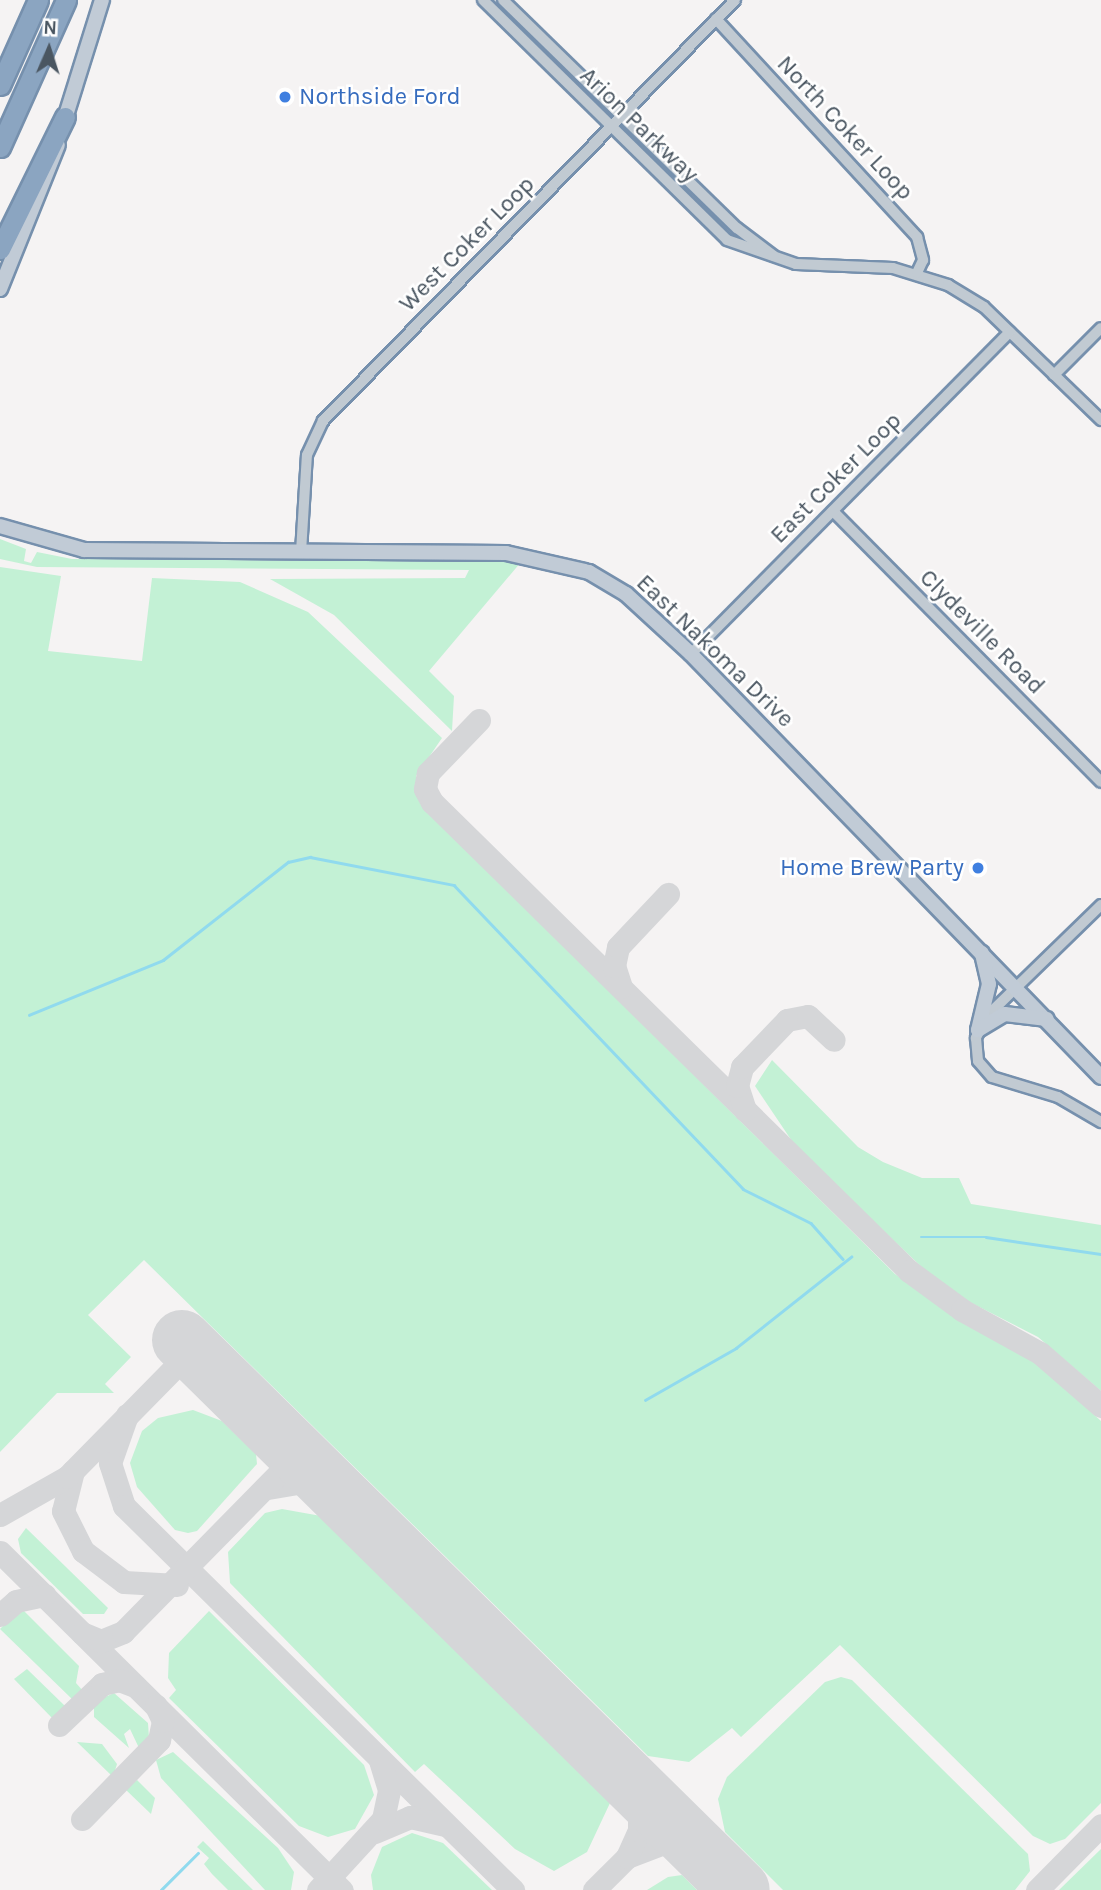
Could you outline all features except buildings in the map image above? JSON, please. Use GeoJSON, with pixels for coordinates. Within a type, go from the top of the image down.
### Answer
{"type":"FeatureCollection","features":[{"type":"Feature","properties":{"kind":"highway"},"geometry":{"type":"LineString","coordinates":[[0,85],[38,0]]}},
{"type":"Feature","properties":{"kind":"highway"},"geometry":{"type":"LineString","coordinates":[[0,147],[66,0]]}},
{"type":"Feature","properties":{"kind":"highway"},"geometry":{"type":"LineString","coordinates":[[0,249],[65,117]]}},
{"type":"Feature","properties":{"kind":"main road"},"geometry":{"type":"LineString","coordinates":[[0,289],[48,178],[102,0]]}},
{"type":"Feature","properties":{"kind":"main road","name":"East Nakoma Drive"},"geometry":{"type":"LineString","coordinates":[[0,526],[84,550],[301,551],[548,558],[626,594],[691,654],[982,951],[1101,1077]]}},
{"type":"Feature","properties":{"kind":"main road"},"geometry":{"type":"LineString","coordinates":[[978,1030],[989,984],[982,951]]}},
{"type":"Feature","properties":{"kind":"main road"},"geometry":{"type":"LineString","coordinates":[[978,1030],[1004,1014],[1046,1019]]}},
{"type":"Feature","properties":{"kind":"street","name":"Arion Parkway"},"geometry":{"type":"LineString","coordinates":[[483,0],[611,129],[727,240],[780,260],[918,273],[961,292],[1010,332],[1101,420]]}},
{"type":"Feature","properties":{"kind":"street","name":"Arion Parkway"},"geometry":{"type":"LineString","coordinates":[[503,0],[621,119],[780,260]]}},
{"type":"Feature","properties":{"kind":"street","name":"West Coker Loop"},"geometry":{"type":"LineString","coordinates":[[301,551],[307,455],[323,421],[735,0]]}},
{"type":"Feature","properties":{"kind":"street","name":"North Coker Loop"},"geometry":{"type":"LineString","coordinates":[[716,19],[917,237],[923,260],[918,273]]}},
{"type":"Feature","properties":{"kind":"street"},"geometry":{"type":"LineString","coordinates":[[1054,375],[1101,328]]}},
{"type":"Feature","properties":{"kind":"street","name":"East Coker Loop"},"geometry":{"type":"LineString","coordinates":[[691,654],[1010,332]]}},
{"type":"Feature","properties":{"kind":"street","name":"Clydeville Road"},"geometry":{"type":"LineString","coordinates":[[833,511],[1101,782]]}},
{"type":"Feature","properties":{"kind":"street"},"geometry":{"type":"LineString","coordinates":[[1101,905],[1016,987],[978,1030],[978,1060],[992,1077],[1071,1102],[1101,1122]]}},
{"type":"Feature","properties":{"kind":"green space"},"geometry":{"type":"Polygon","coordinates":[[[0,539],[26,549],[24,561],[31,563],[37,552],[72,559],[521,562],[429,671],[454,696],[452,731],[334,615],[270,579],[465,578],[469,570],[37,567],[0,559],[0,539]]]}},
{"type":"Feature","properties":{"kind":"green space"},"geometry":{"type":"Polygon","coordinates":[[[0,567],[61,576],[48,651],[142,661],[152,578],[240,582],[308,612],[442,738],[416,776],[422,806],[895,1274],[966,1325],[1030,1357],[1101,1421],[1101,1803],[1065,1839],[1050,1844],[1033,1836],[840,1645],[741,1737],[732,1728],[689,1762],[648,1756],[144,1260],[88,1315],[131,1357],[105,1384],[114,1393],[57,1393],[0,1452],[0,567]]]}},
{"type":"Feature","properties":{"kind":"green space"},"geometry":{"type":"Polygon","coordinates":[[[772,1060],[858,1147],[883,1162],[922,1178],[959,1178],[971,1204],[1101,1225],[1101,1391],[1038,1337],[946,1290],[798,1150],[755,1086],[772,1060]]]}},
{"type":"Feature","properties":{"kind":"green space"},"geometry":{"type":"Polygon","coordinates":[[[193,1410],[222,1421],[256,1454],[257,1464],[197,1531],[188,1533],[175,1530],[137,1487],[130,1463],[142,1431],[158,1418],[193,1410]]]}},
{"type":"Feature","properties":{"kind":"green space"},"geometry":{"type":"Polygon","coordinates":[[[282,1509],[321,1516],[610,1803],[587,1852],[554,1871],[515,1849],[424,1764],[415,1772],[230,1583],[228,1552],[265,1513],[282,1509]]]}},
{"type":"Feature","properties":{"kind":"green space"},"geometry":{"type":"Polygon","coordinates":[[[26,1528],[108,1608],[104,1614],[83,1614],[21,1553],[18,1539],[26,1528]]]}},
{"type":"Feature","properties":{"kind":"green space"},"geometry":{"type":"Polygon","coordinates":[[[21,1608],[79,1666],[76,1683],[83,1691],[73,1700],[0,1629],[21,1608]]]}},
{"type":"Feature","properties":{"kind":"green space"},"geometry":{"type":"Polygon","coordinates":[[[209,1611],[364,1765],[374,1795],[355,1829],[328,1837],[299,1826],[169,1698],[176,1690],[168,1678],[169,1653],[209,1611]]]}},
{"type":"Feature","properties":{"kind":"green space"},"geometry":{"type":"Polygon","coordinates":[[[27,1669],[65,1706],[53,1719],[14,1679],[27,1669]]]}},
{"type":"Feature","properties":{"kind":"green space"},"geometry":{"type":"Polygon","coordinates":[[[841,1677],[852,1680],[1028,1854],[1030,1871],[1015,1890],[783,1890],[725,1832],[718,1799],[727,1777],[825,1682],[841,1677]]]}},
{"type":"Feature","properties":{"kind":"green space"},"geometry":{"type":"Polygon","coordinates":[[[114,1693],[148,1723],[149,1738],[139,1748],[130,1729],[124,1734],[129,1748],[94,1717],[94,1702],[114,1693]]]}},
{"type":"Feature","properties":{"kind":"green space"},"geometry":{"type":"Polygon","coordinates":[[[77,1742],[102,1744],[117,1764],[113,1777],[77,1742]]]}},
{"type":"Feature","properties":{"kind":"green space"},"geometry":{"type":"Polygon","coordinates":[[[173,1752],[278,1848],[294,1872],[291,1890],[265,1890],[161,1778],[156,1760],[173,1752]]]}},
{"type":"Feature","properties":{"kind":"green space"},"geometry":{"type":"Polygon","coordinates":[[[137,1780],[155,1798],[151,1814],[125,1789],[137,1780]]]}},
{"type":"Feature","properties":{"kind":"green space"},"geometry":{"type":"Polygon","coordinates":[[[412,1833],[443,1843],[492,1890],[373,1890],[371,1875],[382,1847],[412,1833]]]}},
{"type":"Feature","properties":{"kind":"green space"},"geometry":{"type":"Polygon","coordinates":[[[203,1841],[253,1890],[228,1890],[204,1864],[209,1858],[197,1847],[203,1841]]]}},
{"type":"Feature","properties":{"kind":"green space"},"geometry":{"type":"Polygon","coordinates":[[[1101,1849],[1101,1890],[1059,1890],[1101,1849]]]}},
{"type":"Feature","properties":{"kind":"green space"},"geometry":{"type":"Polygon","coordinates":[[[682,1875],[697,1890],[647,1890],[668,1877],[682,1875]]]}},
{"type":"Feature","properties":{"kind":"waterway"},"geometry":{"type":"LineString","coordinates":[[29,1015],[163,960],[288,862],[310,857],[454,885],[743,1189],[811,1223],[843,1259]]}},
{"type":"Feature","properties":{"kind":"waterway"},"geometry":{"type":"LineString","coordinates":[[921,1237],[986,1237],[1101,1254]]}},
{"type":"Feature","properties":{"kind":"waterway"},"geometry":{"type":"LineString","coordinates":[[645,1400],[736,1348],[851,1257]]}},
{"type":"Feature","properties":{"kind":"waterway"},"geometry":{"type":"LineString","coordinates":[[161,1890],[198,1853]]}},
{"type":"Feature","properties":{"kind":"taxiway"},"geometry":{"type":"LineString","coordinates":[[479,720],[428,773],[425,789],[432,802],[909,1271],[962,1310],[1040,1353],[1101,1406]]}},
{"type":"Feature","properties":{"kind":"taxiway"},"geometry":{"type":"LineString","coordinates":[[621,987],[614,966],[618,947],[668,894]]}},
{"type":"Feature","properties":{"kind":"taxiway"},"geometry":{"type":"LineString","coordinates":[[745,1110],[737,1086],[742,1067],[787,1020],[808,1016],[834,1040]]}},
{"type":"Feature","properties":{"kind":"taxiway"},"geometry":{"type":"LineString","coordinates":[[0,1515],[67,1477],[192,1350]]}},
{"type":"Feature","properties":{"kind":"taxiway"},"geometry":{"type":"LineString","coordinates":[[127,1415],[110,1463],[124,1506],[513,1890]]}},
{"type":"Feature","properties":{"kind":"taxiway"},"geometry":{"type":"LineString","coordinates":[[82,1633],[101,1641],[123,1632],[298,1454]]}},
{"type":"Feature","properties":{"kind":"taxiway"},"geometry":{"type":"LineString","coordinates":[[73,1471],[63,1511],[83,1551],[124,1582],[177,1585]]}},
{"type":"Feature","properties":{"kind":"taxiway"},"geometry":{"type":"LineString","coordinates":[[268,1488],[309,1481],[346,1501]]}},
{"type":"Feature","properties":{"kind":"taxiway"},"geometry":{"type":"LineString","coordinates":[[0,1552],[342,1890]]}},
{"type":"Feature","properties":{"kind":"taxiway"},"geometry":{"type":"LineString","coordinates":[[0,1615],[16,1601],[44,1595]]}},
{"type":"Feature","properties":{"kind":"taxiway"},"geometry":{"type":"LineString","coordinates":[[59,1725],[102,1684],[119,1680],[135,1686]]}},
{"type":"Feature","properties":{"kind":"taxiway"},"geometry":{"type":"LineString","coordinates":[[82,1819],[159,1740],[163,1721],[156,1706]]}},
{"type":"Feature","properties":{"kind":"taxiway"},"geometry":{"type":"LineString","coordinates":[[318,1890],[383,1819],[389,1790],[380,1760]]}},
{"type":"Feature","properties":{"kind":"taxiway"},"geometry":{"type":"LineString","coordinates":[[594,1890],[627,1857],[639,1830],[639,1798],[624,1775]]}},
{"type":"Feature","properties":{"kind":"taxiway"},"geometry":{"type":"LineString","coordinates":[[375,1832],[410,1817],[445,1825]]}},
{"type":"Feature","properties":{"kind":"taxiway"},"geometry":{"type":"LineString","coordinates":[[1037,1890],[1101,1825]]}},
{"type":"Feature","properties":{"kind":"taxiway"},"geometry":{"type":"LineString","coordinates":[[627,1857],[664,1843],[710,1860]]}},
{"type":"Feature","properties":{"kind":"runway"},"geometry":{"type":"LineString","coordinates":[[182,1340],[740,1890]]}},
{"type":"Feature","properties":{"kind":"place","name":"Northside Ford"},"geometry":{"type":"Point","coordinates":[285,97]}},
{"type":"Feature","properties":{"kind":"place","name":"Home Brew Party"},"geometry":{"type":"Point","coordinates":[978,868]}}]}
